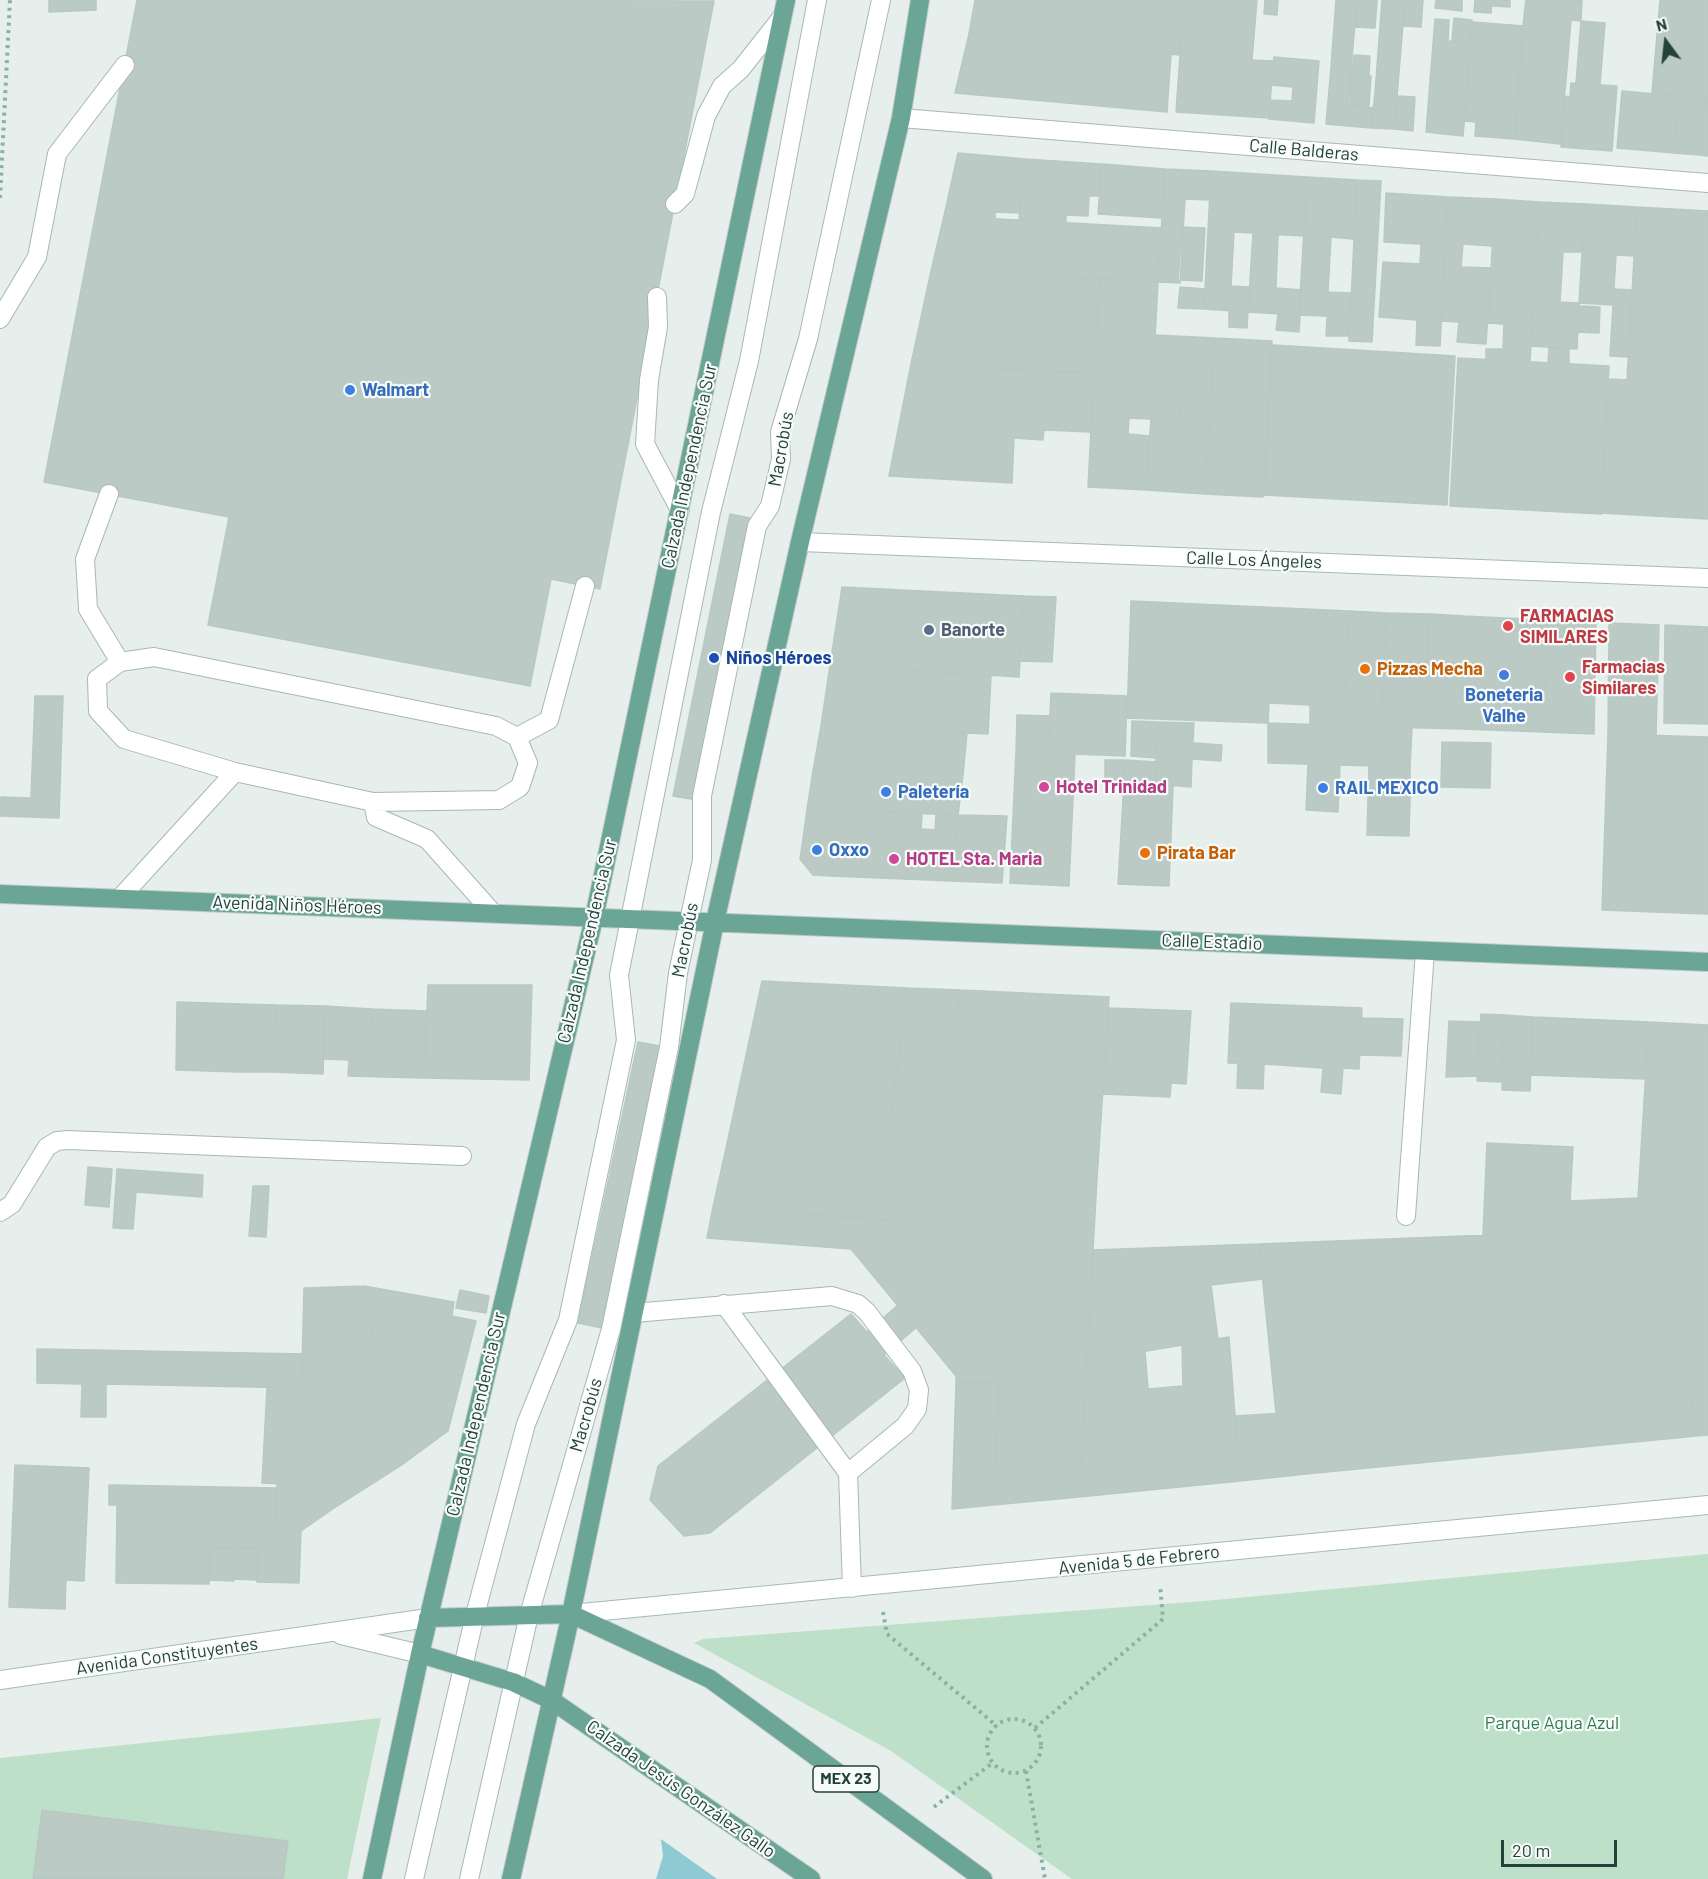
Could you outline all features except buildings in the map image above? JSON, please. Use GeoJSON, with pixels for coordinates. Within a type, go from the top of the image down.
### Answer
{"type":"FeatureCollection","features":[{"type":"Feature","properties":{"kind":"main road"},"geometry":{"type":"LineString","coordinates":[[511,1879],[571,1614],[715,922],[800,542],[901,118],[920,0]]}},
{"type":"Feature","properties":{"kind":"main road","name":"Calzada Independencia Sur"},"geometry":{"type":"LineString","coordinates":[[372,1879],[428,1618],[594,918],[784,8]]}},
{"type":"Feature","properties":{"kind":"main road","name":"Avenida Niños Héroes"},"geometry":{"type":"LineString","coordinates":[[0,894],[631,919]]}},
{"type":"Feature","properties":{"kind":"main road","name":"Calle Estadio"},"geometry":{"type":"LineString","coordinates":[[631,919],[1708,962]]}},
{"type":"Feature","properties":{"kind":"main road","name":"MEX 23"},"geometry":{"type":"LineString","coordinates":[[428,1618],[571,1614],[710,1679],[982,1879]]}},
{"type":"Feature","properties":{"kind":"main road","name":"Calzada Jesús González Gallo"},"geometry":{"type":"LineString","coordinates":[[420,1654],[513,1682],[551,1700],[811,1879]]}},
{"type":"Feature","properties":{"kind":"street"},"geometry":{"type":"LineString","coordinates":[[414,1879],[475,1616],[526,1424],[568,1320],[626,1040],[619,975],[711,512],[749,361],[816,0]]}},
{"type":"Feature","properties":{"kind":"street","name":"Macrobús"},"geometry":{"type":"LineString","coordinates":[[469,1879],[529,1615],[611,1329],[669,1047],[678,973],[702,860],[702,796],[757,526],[770,506],[781,459],[780,432],[808,339],[881,0]]}},
{"type":"Feature","properties":{"kind":"street"},"geometry":{"type":"LineString","coordinates":[[675,204],[685,194],[706,116],[722,86],[741,69],[784,8]]}},
{"type":"Feature","properties":{"kind":"street"},"geometry":{"type":"LineString","coordinates":[[0,319],[37,257],[57,154],[125,65]]}},
{"type":"Feature","properties":{"kind":"street","name":"Calle Balderas"},"geometry":{"type":"LineString","coordinates":[[901,118],[1708,183]]}},
{"type":"Feature","properties":{"kind":"street"},"geometry":{"type":"LineString","coordinates":[[657,297],[658,327],[648,380],[645,444],[680,510]]}},
{"type":"Feature","properties":{"kind":"street"},"geometry":{"type":"LineString","coordinates":[[109,494],[85,559],[88,609],[120,662]]}},
{"type":"Feature","properties":{"kind":"street","name":"Calle Los Ángeles"},"geometry":{"type":"LineString","coordinates":[[800,542],[1708,578]]}},
{"type":"Feature","properties":{"kind":"street"},"geometry":{"type":"LineString","coordinates":[[517,737],[549,720],[585,586]]}},
{"type":"Feature","properties":{"kind":"street"},"geometry":{"type":"LineString","coordinates":[[154,657],[496,726],[517,737],[528,763],[520,787],[499,800],[373,802],[235,772],[124,739],[98,711],[97,679],[120,662],[154,657]]}},
{"type":"Feature","properties":{"kind":"street"},"geometry":{"type":"LineString","coordinates":[[120,898],[235,772]]}},
{"type":"Feature","properties":{"kind":"street"},"geometry":{"type":"LineString","coordinates":[[373,802],[376,817],[427,839],[493,913]]}},
{"type":"Feature","properties":{"kind":"street"},"geometry":{"type":"LineString","coordinates":[[1406,1216],[1425,951]]}},
{"type":"Feature","properties":{"kind":"street"},"geometry":{"type":"LineString","coordinates":[[0,1212],[12,1204],[48,1147],[57,1141],[462,1156]]}},
{"type":"Feature","properties":{"kind":"street"},"geometry":{"type":"LineString","coordinates":[[634,1313],[832,1296],[846,1298],[858,1304],[867,1312],[912,1371],[919,1390],[917,1409],[905,1426],[848,1473]]}},
{"type":"Feature","properties":{"kind":"street"},"geometry":{"type":"LineString","coordinates":[[724,1304],[848,1473],[852,1588]]}},
{"type":"Feature","properties":{"kind":"street","name":"Avenida 5 de Febrero"},"geometry":{"type":"LineString","coordinates":[[571,1614],[1708,1504]]}},
{"type":"Feature","properties":{"kind":"street","name":"Avenida Constituyentes"},"geometry":{"type":"LineString","coordinates":[[0,1680],[428,1618]]}},
{"type":"Feature","properties":{"kind":"street","name":"Avenida Constituyentes"},"geometry":{"type":"LineString","coordinates":[[334,1633],[420,1654]]}},
{"type":"Feature","properties":{"kind":"path"},"geometry":{"type":"LineString","coordinates":[[0,198],[10,0]]}},
{"type":"Feature","properties":{"kind":"path"},"geometry":{"type":"LineString","coordinates":[[1035,1728],[1163,1619],[1158,1558]]}},
{"type":"Feature","properties":{"kind":"path"},"geometry":{"type":"LineString","coordinates":[[879,1585],[887,1634],[997,1726]]}},
{"type":"Feature","properties":{"kind":"path"},"geometry":{"type":"LineString","coordinates":[[1011,1719],[1027,1722],[1035,1728],[1041,1741],[1041,1750],[1033,1766],[1026,1771],[1009,1773],[1000,1770],[987,1752],[987,1742],[997,1726],[1011,1719]]}},
{"type":"Feature","properties":{"kind":"path"},"geometry":{"type":"LineString","coordinates":[[909,1826],[993,1762]]}},
{"type":"Feature","properties":{"kind":"path"},"geometry":{"type":"LineString","coordinates":[[1026,1771],[1045,1879]]}},
{"type":"Feature","properties":{"kind":"green space","name":"Parque Agua Azul"},"geometry":{"type":"Polygon","coordinates":[[[1708,1554],[1708,1879],[1072,1879],[891,1751],[694,1643],[703,1639],[1204,1601],[1708,1554]]]}},
{"type":"Feature","properties":{"kind":"green space"},"geometry":{"type":"Polygon","coordinates":[[[381,1718],[347,1879],[0,1879],[0,1758],[381,1718]]]}},
{"type":"Feature","properties":{"kind":"water"},"geometry":{"type":"Polygon","coordinates":[[[661,1839],[717,1879],[656,1879],[663,1856],[661,1839]]]}},
{"type":"Feature","properties":{"kind":"place","name":"Walmart"},"geometry":{"type":"Point","coordinates":[350,390]}},
{"type":"Feature","properties":{"kind":"place","name":"FARMACIAS SIMILARES"},"geometry":{"type":"Point","coordinates":[1508,626]}},
{"type":"Feature","properties":{"kind":"place","name":"Banorte"},"geometry":{"type":"Point","coordinates":[929,630]}},
{"type":"Feature","properties":{"kind":"place","name":"Niños Héroes"},"geometry":{"type":"Point","coordinates":[714,658]}},
{"type":"Feature","properties":{"kind":"place","name":"Pizzas Mecha"},"geometry":{"type":"Point","coordinates":[1365,669]}},
{"type":"Feature","properties":{"kind":"place","name":"Boneteria Valhe"},"geometry":{"type":"Point","coordinates":[1504,675]}},
{"type":"Feature","properties":{"kind":"place","name":"Farmacias Similares"},"geometry":{"type":"Point","coordinates":[1570,677]}},
{"type":"Feature","properties":{"kind":"place","name":"Hotel Trinidad"},"geometry":{"type":"Point","coordinates":[1044,787]}},
{"type":"Feature","properties":{"kind":"place","name":"RAIL MEXICO"},"geometry":{"type":"Point","coordinates":[1323,788]}},
{"type":"Feature","properties":{"kind":"place","name":"Paletería"},"geometry":{"type":"Point","coordinates":[886,792]}},
{"type":"Feature","properties":{"kind":"place","name":"Oxxo"},"geometry":{"type":"Point","coordinates":[817,850]}},
{"type":"Feature","properties":{"kind":"place","name":"Pirata Bar"},"geometry":{"type":"Point","coordinates":[1145,853]}},
{"type":"Feature","properties":{"kind":"place","name":"HOTEL Sta. Maria"},"geometry":{"type":"Point","coordinates":[894,859]}}]}
